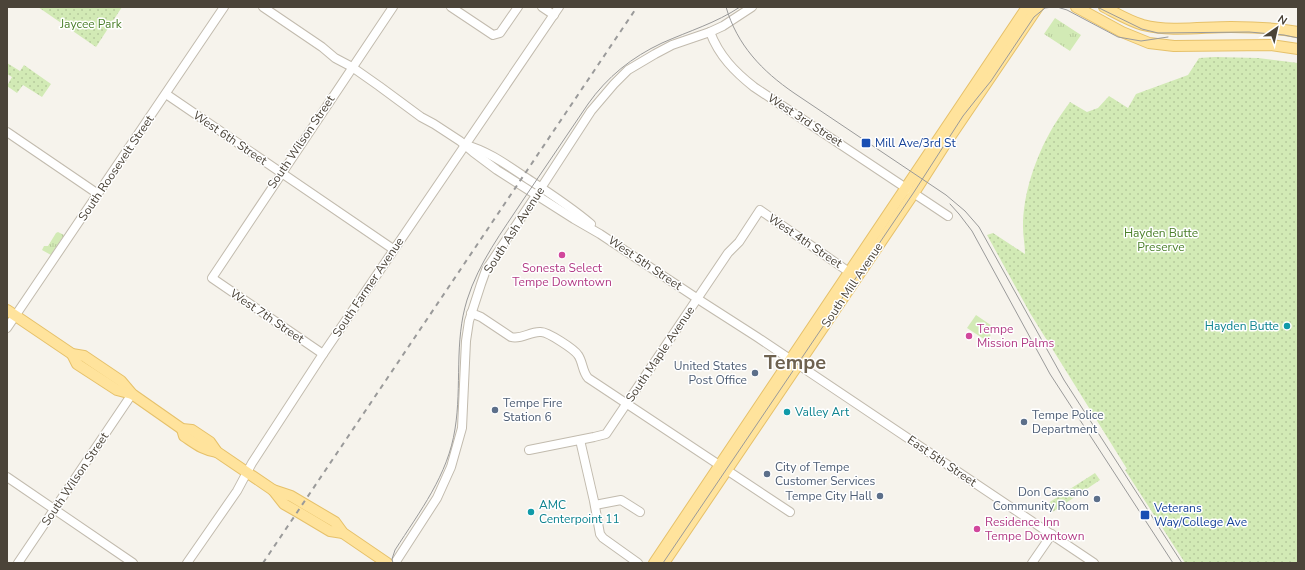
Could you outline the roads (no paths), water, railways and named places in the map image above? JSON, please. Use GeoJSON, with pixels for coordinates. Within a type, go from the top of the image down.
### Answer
{"type":"FeatureCollection","features":[{"type":"Feature","properties":{"kind":"main road","name":"South Mill Avenue"},"geometry":{"type":"LineString","coordinates":[[654,563],[799,365],[1027,7]]}},
{"type":"Feature","properties":{"kind":"main road","name":"South Mill Avenue"},"geometry":{"type":"LineString","coordinates":[[664,563],[790,359],[849,272],[944,146],[1038,7]]}},
{"type":"Feature","properties":{"kind":"main road"},"geometry":{"type":"LineString","coordinates":[[1076,7],[1122,32],[1148,42],[1174,46],[1271,45],[1298,49]]}},
{"type":"Feature","properties":{"kind":"main road"},"geometry":{"type":"LineString","coordinates":[[1104,7],[1133,21],[1154,27],[1269,28],[1298,32]]}},
{"type":"Feature","properties":{"kind":"main road"},"geometry":{"type":"LineString","coordinates":[[845,295],[845,288],[852,277],[849,272]]}},
{"type":"Feature","properties":{"kind":"main road"},"geometry":{"type":"LineString","coordinates":[[11,313],[72,354],[78,364],[117,390],[132,394],[182,429],[196,432],[210,442],[217,452],[273,490],[284,504],[330,531],[343,533],[388,563]]}},
{"type":"Feature","properties":{"kind":"street","name":"South Roosevelt Street"},"geometry":{"type":"LineString","coordinates":[[7,328],[11,313],[98,194],[224,7]]}},
{"type":"Feature","properties":{"kind":"street","name":"West 5th Street"},"geometry":{"type":"LineString","coordinates":[[263,7],[322,47],[337,55],[403,103],[423,113],[434,124],[465,145],[497,170],[600,234],[790,359]]}},
{"type":"Feature","properties":{"kind":"street","name":"South Wilson Street"},"geometry":{"type":"LineString","coordinates":[[212,278],[281,172],[393,7]]}},
{"type":"Feature","properties":{"kind":"street"},"geometry":{"type":"LineString","coordinates":[[451,7],[493,35],[500,33],[518,7]]}},
{"type":"Feature","properties":{"kind":"street"},"geometry":{"type":"LineString","coordinates":[[542,7],[554,15]]}},
{"type":"Feature","properties":{"kind":"street","name":"South Farmer Avenue"},"geometry":{"type":"LineString","coordinates":[[188,563],[237,491],[252,463],[393,249],[559,7]]}},
{"type":"Feature","properties":{"kind":"street","name":"South Ash Avenue"},"geometry":{"type":"LineString","coordinates":[[395,563],[446,482],[456,453],[462,420],[466,341],[471,313],[486,270],[591,111],[628,70],[672,45],[710,32],[731,22],[752,7]]}},
{"type":"Feature","properties":{"kind":"street","name":"West 3rd Street"},"geometry":{"type":"LineString","coordinates":[[710,32],[718,50],[739,76],[948,216]]}},
{"type":"Feature","properties":{"kind":"street","name":"West 6th Street"},"geometry":{"type":"LineString","coordinates":[[166,94],[393,249]]}},
{"type":"Feature","properties":{"kind":"street"},"geometry":{"type":"LineString","coordinates":[[7,132],[98,194]]}},
{"type":"Feature","properties":{"kind":"street","name":"West 5th Street"},"geometry":{"type":"LineString","coordinates":[[465,145],[476,148],[513,169],[590,223],[600,234]]}},
{"type":"Feature","properties":{"kind":"street","name":"West 4th Street"},"geometry":{"type":"LineString","coordinates":[[760,210],[849,272]]}},
{"type":"Feature","properties":{"kind":"street","name":"South Maple Avenue"},"geometry":{"type":"LineString","coordinates":[[529,450],[606,434],[728,254],[739,242],[760,210]]}},
{"type":"Feature","properties":{"kind":"street","name":"West 7th Street"},"geometry":{"type":"LineString","coordinates":[[212,278],[323,354]]}},
{"type":"Feature","properties":{"kind":"street"},"geometry":{"type":"LineString","coordinates":[[471,313],[480,317],[511,337],[515,338],[537,332],[547,333],[575,351],[580,359],[584,373],[588,378],[790,512]]}},
{"type":"Feature","properties":{"kind":"street","name":"East 5th Street"},"geometry":{"type":"LineString","coordinates":[[790,359],[1094,563]]}},
{"type":"Feature","properties":{"kind":"street","name":"South Wilson Street"},"geometry":{"type":"LineString","coordinates":[[18,563],[132,394]]}},
{"type":"Feature","properties":{"kind":"street"},"geometry":{"type":"LineString","coordinates":[[580,440],[600,534],[603,538],[638,563]]}},
{"type":"Feature","properties":{"kind":"street"},"geometry":{"type":"LineString","coordinates":[[7,477],[134,563]]}},
{"type":"Feature","properties":{"kind":"street"},"geometry":{"type":"LineString","coordinates":[[595,505],[621,500],[640,512]]}},
{"type":"Feature","properties":{"kind":"street"},"geometry":{"type":"LineString","coordinates":[[1032,563],[1052,534]]}},
{"type":"Feature","properties":{"kind":"tram line"},"geometry":{"type":"LineString","coordinates":[[726,7],[731,21],[744,45],[771,76],[782,85],[946,195],[965,211],[979,227],[1064,380],[1182,563]]}},
{"type":"Feature","properties":{"kind":"tram line"},"geometry":{"type":"LineString","coordinates":[[393,563],[392,559],[395,550],[432,492],[440,477],[451,446],[457,413],[459,348],[463,316],[472,286],[484,260],[588,104],[603,85],[630,61],[640,55],[662,43],[731,13],[740,7]]}},
{"type":"Feature","properties":{"kind":"tram line"},"geometry":{"type":"LineString","coordinates":[[663,563],[914,192],[963,116],[991,81],[1034,17],[1045,8],[1053,7]]}},
{"type":"Feature","properties":{"kind":"tram line"},"geometry":{"type":"LineString","coordinates":[[1057,7],[1067,10],[1118,37],[1141,41],[1168,37]]}},
{"type":"Feature","properties":{"kind":"tram line"},"geometry":{"type":"LineString","coordinates":[[1097,7],[1142,29],[1158,33],[1249,32],[1284,35],[1298,38]]}},
{"type":"Feature","properties":{"kind":"tram line"},"geometry":{"type":"LineString","coordinates":[[950,204],[972,231],[1050,374],[1173,563]]}},
{"type":"Feature","properties":{"kind":"railway"},"geometry":{"type":"LineString","coordinates":[[263,563],[637,7]]}},
{"type":"Feature","properties":{"kind":"place","name":"Mill Ave/3rd St"},"geometry":{"type":"Point","coordinates":[866,143]}},
{"type":"Feature","properties":{"kind":"place","name":"Sonesta Select Tempe Downtown"},"geometry":{"type":"Point","coordinates":[562,255]}},
{"type":"Feature","properties":{"kind":"place","name":"Hayden Butte"},"geometry":{"type":"Point","coordinates":[1287,326]}},
{"type":"Feature","properties":{"kind":"place","name":"Tempe Mission Palms"},"geometry":{"type":"Point","coordinates":[969,336]}},
{"type":"Feature","properties":{"kind":"place","name":"United States Post Office"},"geometry":{"type":"Point","coordinates":[755,373]}},
{"type":"Feature","properties":{"kind":"place","name":"Tempe Fire Station 6"},"geometry":{"type":"Point","coordinates":[495,410]}},
{"type":"Feature","properties":{"kind":"place","name":"Valley Art"},"geometry":{"type":"Point","coordinates":[787,412]}},
{"type":"Feature","properties":{"kind":"place","name":"Tempe Police Department"},"geometry":{"type":"Point","coordinates":[1024,422]}},
{"type":"Feature","properties":{"kind":"place","name":"City of Tempe Customer Services"},"geometry":{"type":"Point","coordinates":[767,474]}},
{"type":"Feature","properties":{"kind":"place","name":"Tempe City Hall"},"geometry":{"type":"Point","coordinates":[880,496]}},
{"type":"Feature","properties":{"kind":"place","name":"Don Cassano Community Room"},"geometry":{"type":"Point","coordinates":[1097,499]}},
{"type":"Feature","properties":{"kind":"place","name":"AMC Centerpoint 11"},"geometry":{"type":"Point","coordinates":[531,512]}},
{"type":"Feature","properties":{"kind":"place","name":"Veterans Way/College Ave"},"geometry":{"type":"Point","coordinates":[1145,515]}},
{"type":"Feature","properties":{"kind":"place","name":"Residence Inn Tempe Downtown"},"geometry":{"type":"Point","coordinates":[977,529]}},
{"type":"Feature","properties":{"kind":"district","name":"Tempe"},"geometry":{"type":"Point","coordinates":[795,362]}},
{"type":"Feature","properties":{"kind":"park label","name":"Jaycee Park"},"geometry":{"type":"Point","coordinates":[91,24]}},
{"type":"Feature","properties":{"kind":"park label","name":"Hayden Butte Preserve"},"geometry":{"type":"Point","coordinates":[1161,240]}}]}
